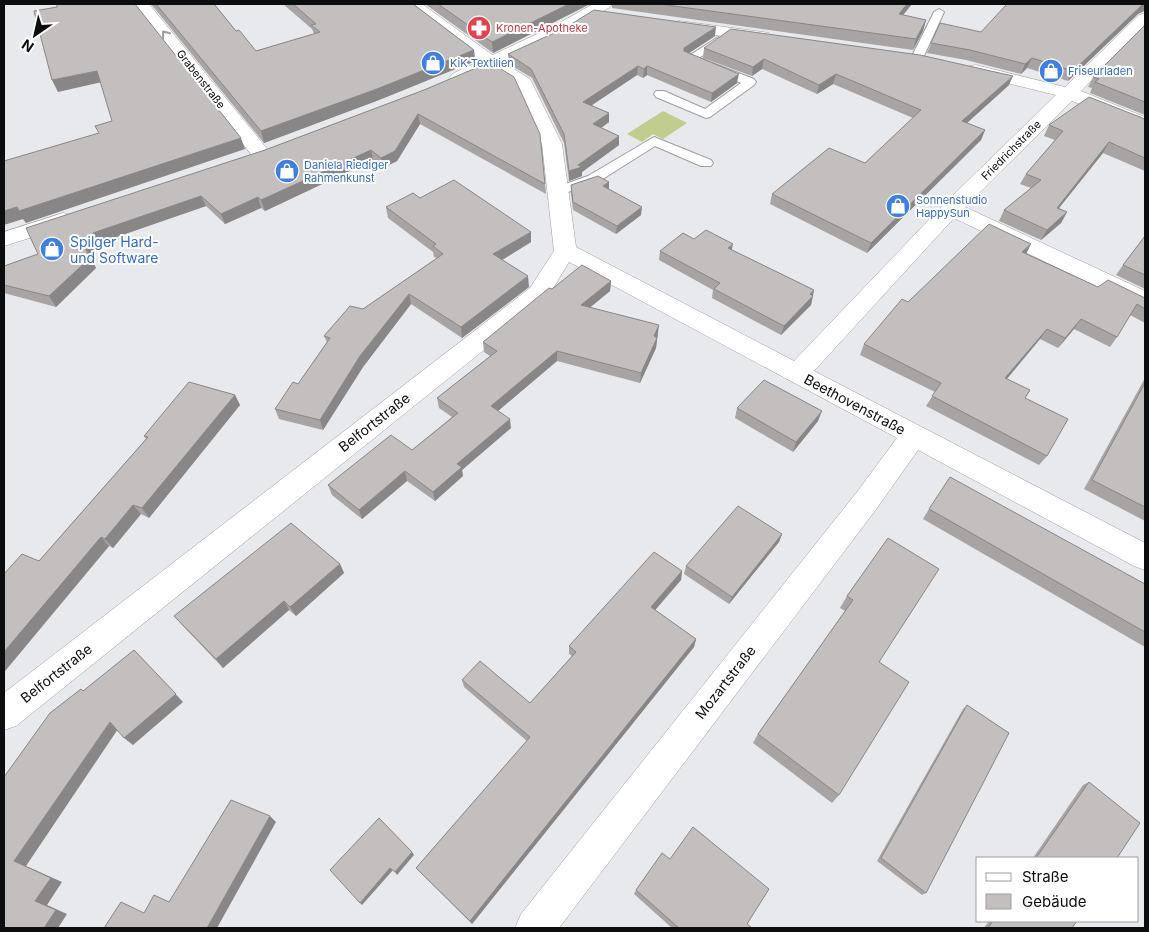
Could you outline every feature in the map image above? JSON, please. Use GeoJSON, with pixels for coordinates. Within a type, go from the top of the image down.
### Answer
{"type":"FeatureCollection","features":[{"type":"Feature","properties":{"kind":"street","name":"Grabenstraße"},"geometry":{"type":"LineString","coordinates":[[141,4],[271,151],[238,162]]}},
{"type":"Feature","properties":{"kind":"street"},"geometry":{"type":"LineString","coordinates":[[412,4],[492,63],[524,83],[552,144],[565,251]]}},
{"type":"Feature","properties":{"kind":"street"},"geometry":{"type":"LineString","coordinates":[[438,86],[492,63],[558,31],[598,8],[618,17]]}},
{"type":"Feature","properties":{"kind":"street","name":"Friedrichstraße"},"geometry":{"type":"LineString","coordinates":[[798,373],[952,209],[1145,18]]}},
{"type":"Feature","properties":{"kind":"street"},"geometry":{"type":"LineString","coordinates":[[665,24],[779,39]]}},
{"type":"Feature","properties":{"kind":"street"},"geometry":{"type":"LineString","coordinates":[[897,55],[925,59]]}},
{"type":"Feature","properties":{"kind":"street"},"geometry":{"type":"LineString","coordinates":[[958,66],[1069,93],[1145,124]]}},
{"type":"Feature","properties":{"kind":"street"},"geometry":{"type":"LineString","coordinates":[[952,209],[1145,300]]}},
{"type":"Feature","properties":{"kind":"street"},"geometry":{"type":"LineString","coordinates":[[4,239],[79,214]]}},
{"type":"Feature","properties":{"kind":"street","name":"Beethovenstraße"},"geometry":{"type":"LineString","coordinates":[[565,251],[1145,557]]}},
{"type":"Feature","properties":{"kind":"street","name":"Belfortstraße"},"geometry":{"type":"LineString","coordinates":[[4,714],[538,294],[565,251]]}},
{"type":"Feature","properties":{"kind":"street","name":"Mozartstraße"},"geometry":{"type":"LineString","coordinates":[[535,928],[914,435]]}},
{"type":"Feature","properties":{"kind":"lane"},"geometry":{"type":"LineString","coordinates":[[925,59],[939,12]]}},
{"type":"Feature","properties":{"kind":"lane"},"geometry":{"type":"LineString","coordinates":[[660,94],[706,114],[750,82],[690,59],[729,32]]}},
{"type":"Feature","properties":{"kind":"lane"},"geometry":{"type":"LineString","coordinates":[[559,190],[593,180],[654,141],[706,163]]}},
{"type":"Feature","properties":{"kind":"green space"},"geometry":{"type":"Polygon","coordinates":[[[663,111],[687,123],[663,139],[653,134],[642,142],[627,134],[663,111]]]}},
{"type":"Feature","properties":{"kind":"building"},"geometry":{"type":"Polygon","coordinates":[[[57,4],[135,4],[241,138],[19,211],[17,207],[4,211],[4,161],[99,133],[95,126],[112,121],[97,71],[52,80],[34,11],[57,7],[57,4]]]}},
{"type":"Feature","properties":{"kind":"building"},"geometry":{"type":"Polygon","coordinates":[[[156,4],[214,4],[236,31],[239,30],[256,51],[320,32],[311,25],[316,24],[293,4],[413,4],[474,50],[377,89],[261,131],[156,4]]]}},
{"type":"Feature","properties":{"kind":"building"},"geometry":{"type":"Polygon","coordinates":[[[438,4],[569,4],[492,42],[438,4]]]}},
{"type":"Feature","properties":{"kind":"building"},"geometry":{"type":"Polygon","coordinates":[[[659,4],[907,4],[899,14],[926,20],[916,39],[659,4]]]}},
{"type":"Feature","properties":{"kind":"building"},"geometry":{"type":"Polygon","coordinates":[[[1007,4],[1143,4],[1073,71],[1032,58],[1025,64],[970,50],[931,43],[940,23],[981,32],[1007,4]]]}},
{"type":"Feature","properties":{"kind":"building"},"geometry":{"type":"Polygon","coordinates":[[[594,10],[716,27],[684,48],[684,51],[739,74],[712,93],[647,66],[644,69],[638,66],[583,102],[609,113],[593,124],[619,136],[578,165],[582,167],[569,171],[564,134],[531,69],[508,54],[565,28],[594,10]]]}},
{"type":"Feature","properties":{"kind":"building"},"geometry":{"type":"Polygon","coordinates":[[[1145,25],[1145,102],[1095,82],[1099,79],[1093,77],[1145,25]]]}},
{"type":"Feature","properties":{"kind":"building"},"geometry":{"type":"Polygon","coordinates":[[[731,29],[920,55],[1013,76],[962,121],[985,130],[871,243],[772,194],[829,148],[865,163],[921,110],[836,74],[819,85],[764,59],[753,67],[704,48],[731,29]]]}},
{"type":"Feature","properties":{"kind":"building"},"geometry":{"type":"Polygon","coordinates":[[[490,62],[514,77],[540,134],[545,184],[418,114],[395,151],[381,158],[371,150],[261,200],[258,197],[221,214],[201,196],[93,233],[96,239],[83,243],[90,258],[49,296],[4,285],[4,266],[38,254],[26,228],[265,150],[424,90],[490,62]]]}},
{"type":"Feature","properties":{"kind":"building"},"geometry":{"type":"Polygon","coordinates":[[[1089,97],[1145,119],[1145,158],[1109,142],[1057,208],[1067,212],[1047,230],[1004,210],[1041,180],[1026,174],[1063,131],[1049,125],[1089,97]]]}},
{"type":"Feature","properties":{"kind":"building"},"geometry":{"type":"Polygon","coordinates":[[[598,176],[609,182],[603,186],[642,207],[617,226],[573,202],[571,185],[598,176]]]}},
{"type":"Feature","properties":{"kind":"building"},"geometry":{"type":"Polygon","coordinates":[[[454,180],[531,232],[493,254],[528,276],[461,327],[409,294],[360,356],[320,420],[275,409],[293,382],[298,384],[330,338],[324,336],[350,306],[363,309],[443,254],[433,246],[436,244],[386,207],[413,193],[420,198],[454,180]]]}},
{"type":"Feature","properties":{"kind":"building"},"geometry":{"type":"Polygon","coordinates":[[[989,224],[1031,244],[1022,252],[1098,287],[1108,280],[1145,298],[1145,309],[1137,304],[1117,337],[1081,319],[1065,338],[1047,329],[1005,378],[1030,390],[1025,398],[1068,419],[1047,456],[932,396],[941,383],[864,344],[902,299],[908,302],[989,224]]]}},
{"type":"Feature","properties":{"kind":"building"},"geometry":{"type":"Polygon","coordinates":[[[706,230],[733,244],[728,248],[814,290],[810,294],[813,296],[784,326],[714,289],[720,283],[660,251],[683,233],[694,239],[706,230]]]}},
{"type":"Feature","properties":{"kind":"building"},"geometry":{"type":"Polygon","coordinates":[[[1145,236],[1145,275],[1123,265],[1145,236]]]}},
{"type":"Feature","properties":{"kind":"building"},"geometry":{"type":"Polygon","coordinates":[[[582,265],[611,281],[581,305],[659,325],[654,336],[657,338],[641,373],[557,351],[491,406],[510,419],[457,464],[462,467],[433,492],[405,471],[359,510],[328,485],[391,435],[412,450],[458,413],[437,398],[497,351],[483,342],[549,288],[552,289],[582,265]]]}},
{"type":"Feature","properties":{"kind":"building"},"geometry":{"type":"Polygon","coordinates":[[[764,380],[822,411],[796,442],[737,408],[764,380]]]}},
{"type":"Feature","properties":{"kind":"building"},"geometry":{"type":"Polygon","coordinates":[[[189,382],[235,395],[142,508],[133,505],[105,539],[101,537],[4,652],[4,574],[22,554],[39,561],[148,437],[144,436],[189,382]]]}},
{"type":"Feature","properties":{"kind":"building"},"geometry":{"type":"Polygon","coordinates":[[[1145,383],[1145,507],[1092,480],[1145,383]]]}},
{"type":"Feature","properties":{"kind":"building"},"geometry":{"type":"Polygon","coordinates":[[[950,477],[1145,584],[1145,632],[929,509],[950,477]]]}},
{"type":"Feature","properties":{"kind":"building"},"geometry":{"type":"Polygon","coordinates":[[[738,506],[782,534],[732,597],[686,566],[738,506]]]}},
{"type":"Feature","properties":{"kind":"building"},"geometry":{"type":"Polygon","coordinates":[[[291,523],[340,564],[290,607],[284,601],[216,659],[174,616],[291,523]]]}},
{"type":"Feature","properties":{"kind":"building"},"geometry":{"type":"Polygon","coordinates":[[[888,538],[939,569],[879,662],[909,682],[839,795],[758,734],[853,600],[847,596],[888,538]]]}},
{"type":"Feature","properties":{"kind":"building"},"geometry":{"type":"Polygon","coordinates":[[[654,552],[682,571],[651,607],[696,639],[470,921],[416,868],[530,737],[462,680],[480,661],[530,703],[576,652],[569,646],[654,552]]]}},
{"type":"Feature","properties":{"kind":"building"},"geometry":{"type":"Polygon","coordinates":[[[134,650],[176,694],[124,738],[110,722],[14,861],[51,878],[35,901],[56,910],[44,928],[4,928],[4,777],[50,713],[81,689],[83,691],[134,650]]]}},
{"type":"Feature","properties":{"kind":"building"},"geometry":{"type":"Polygon","coordinates":[[[967,705],[1009,733],[926,893],[881,858],[967,705]]]}},
{"type":"Feature","properties":{"kind":"building"},"geometry":{"type":"Polygon","coordinates":[[[1089,782],[1140,823],[1118,857],[1037,857],[1089,782]]]}},
{"type":"Feature","properties":{"kind":"building"},"geometry":{"type":"Polygon","coordinates":[[[231,800],[270,816],[207,928],[104,928],[121,902],[144,913],[154,895],[169,902],[231,800]]]}},
{"type":"Feature","properties":{"kind":"building"},"geometry":{"type":"Polygon","coordinates":[[[379,818],[412,852],[395,872],[390,868],[360,903],[330,870],[379,818]]]}},
{"type":"Feature","properties":{"kind":"building"},"geometry":{"type":"Polygon","coordinates":[[[693,827],[769,889],[747,924],[752,928],[679,928],[636,890],[662,853],[670,859],[693,827]]]}},
{"type":"Feature","properties":{"kind":"building"},"geometry":{"type":"Polygon","coordinates":[[[992,922],[1076,922],[1072,928],[988,928],[992,922]]]}},
{"type":"Feature","properties":{"kind":"place","name":"Kronen-Apotheke"},"geometry":{"type":"Point","coordinates":[479,28]}},
{"type":"Feature","properties":{"kind":"place","name":"KiK Textilien"},"geometry":{"type":"Point","coordinates":[433,63]}},
{"type":"Feature","properties":{"kind":"place","name":"Friseurladen"},"geometry":{"type":"Point","coordinates":[1051,71]}},
{"type":"Feature","properties":{"kind":"place","name":"Daniela Riediger Rahmenkunst"},"geometry":{"type":"Point","coordinates":[287,171]}},
{"type":"Feature","properties":{"kind":"place","name":"Sonnenstudio HappySun"},"geometry":{"type":"Point","coordinates":[898,206]}},
{"type":"Feature","properties":{"kind":"place","name":"Spilger Hard- und Software"},"geometry":{"type":"Point","coordinates":[52,249]}}]}
